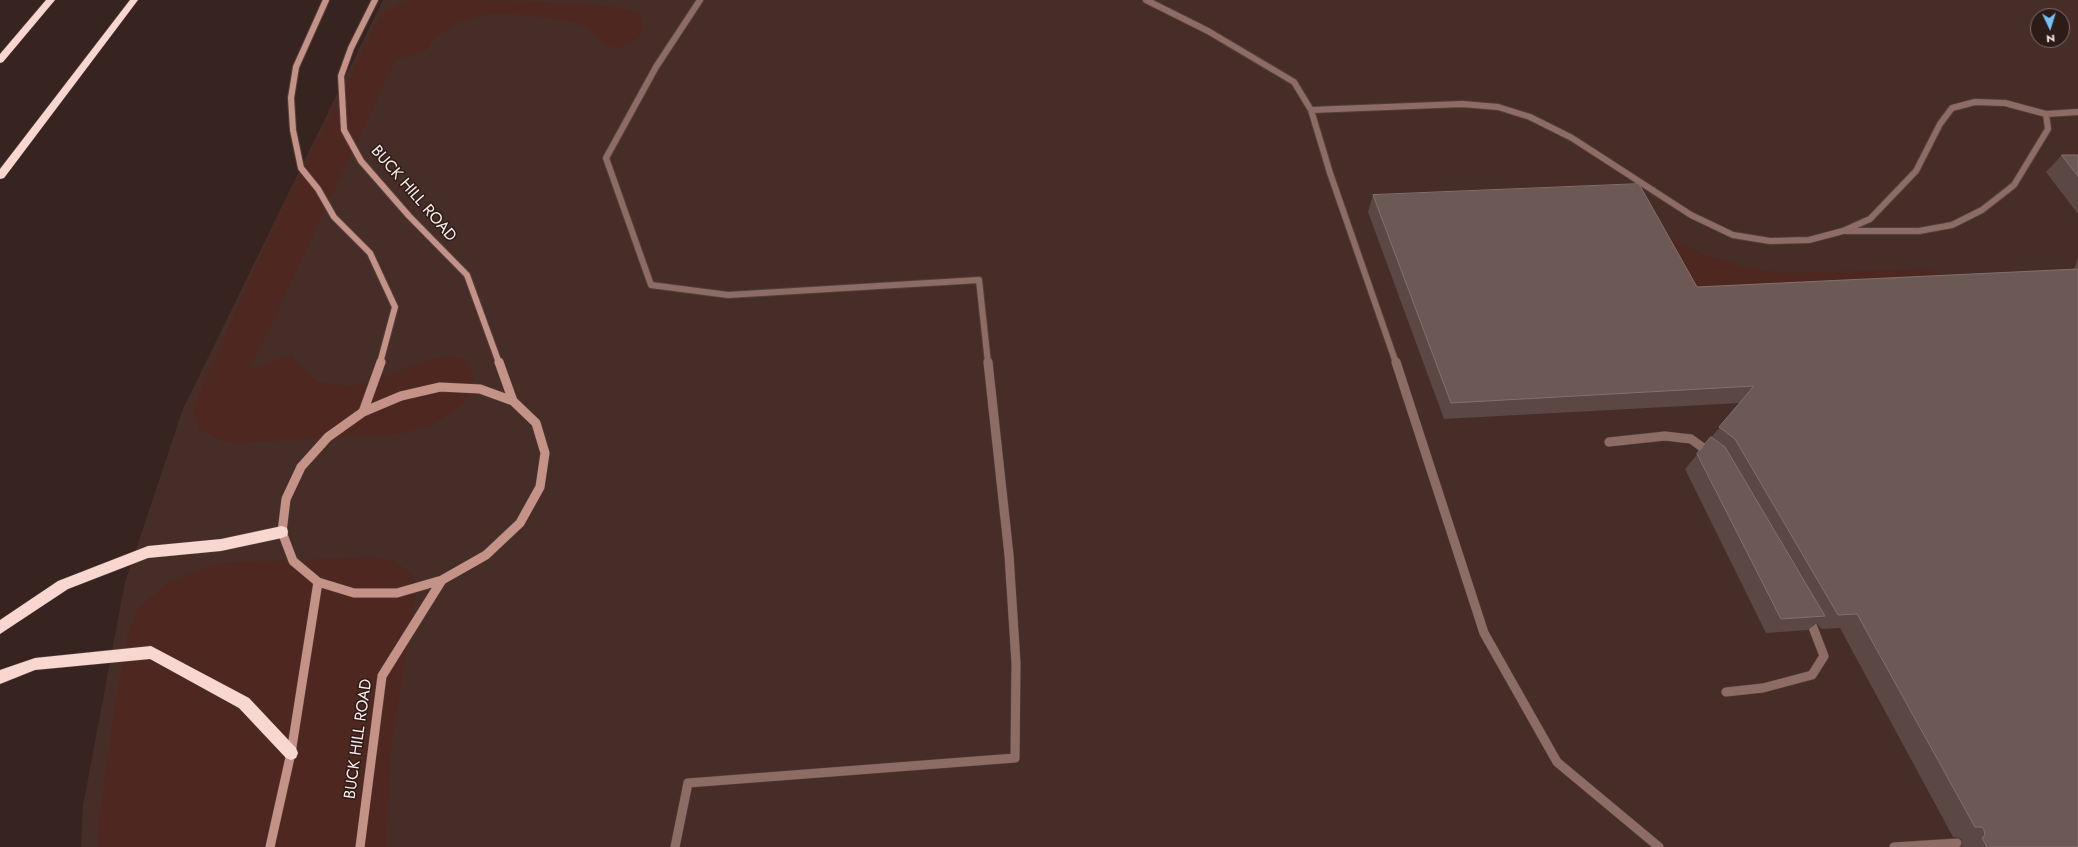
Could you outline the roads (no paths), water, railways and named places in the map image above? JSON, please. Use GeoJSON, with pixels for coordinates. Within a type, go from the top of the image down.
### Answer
{"type":"FeatureCollection","features":[{"type":"Feature","properties":{"kind":"highway"},"geometry":{"type":"LineString","coordinates":[[0,60],[51,0]]}},
{"type":"Feature","properties":{"kind":"highway"},"geometry":{"type":"LineString","coordinates":[[0,176],[134,0]]}},
{"type":"Feature","properties":{"kind":"highway"},"geometry":{"type":"LineString","coordinates":[[0,628],[63,585],[148,552],[221,545],[282,532]]}},
{"type":"Feature","properties":{"kind":"highway"},"geometry":{"type":"LineString","coordinates":[[0,677],[35,664],[151,652],[244,703],[291,753]]}},
{"type":"Feature","properties":{"kind":"street"},"geometry":{"type":"LineString","coordinates":[[326,0],[296,67],[291,98],[293,130],[301,168],[318,189],[334,217],[370,253],[395,307],[386,346],[363,412]]}},
{"type":"Feature","properties":{"kind":"street","name":"BUCK HILL ROAD"},"geometry":{"type":"LineString","coordinates":[[375,0],[351,48],[341,76],[344,130],[361,160],[409,216],[467,275],[513,402]]}},
{"type":"Feature","properties":{"kind":"street"},"geometry":{"type":"LineString","coordinates":[[440,387],[480,389],[513,402],[536,423],[545,453],[540,487],[520,523],[486,555],[442,580],[397,593],[354,593],[318,582],[293,561],[282,532],[286,499],[302,467],[328,437],[363,412],[401,396],[440,387]]}},
{"type":"Feature","properties":{"kind":"street","name":"BUCK HILL ROAD"},"geometry":{"type":"LineString","coordinates":[[360,847],[382,676],[442,580]]}},
{"type":"Feature","properties":{"kind":"street"},"geometry":{"type":"LineString","coordinates":[[270,847],[291,753],[318,582]]}},
{"type":"Feature","properties":{"kind":"lane"},"geometry":{"type":"LineString","coordinates":[[675,847],[688,783],[1015,758],[1016,663],[1009,555],[979,280],[728,295],[651,285],[606,158],[656,67],[700,0]]}},
{"type":"Feature","properties":{"kind":"lane"},"geometry":{"type":"LineString","coordinates":[[1146,0],[1208,31],[1294,82],[1312,110],[1330,174],[1419,429],[1425,454],[1484,633],[1557,762],[1659,847]]}},
{"type":"Feature","properties":{"kind":"lane"},"geometry":{"type":"LineString","coordinates":[[1312,110],[1462,104],[1498,107],[1530,117],[1572,138],[1691,216],[1733,235],[1770,241],[1809,240],[1843,231],[1870,218],[1916,172],[1940,124],[1952,108],[1975,102],[2006,103],[2046,114],[2078,112]]}},
{"type":"Feature","properties":{"kind":"lane"},"geometry":{"type":"LineString","coordinates":[[1843,231],[1919,231],[1952,225],[1982,210],[2014,185],[2048,129],[2046,114]]}},
{"type":"Feature","properties":{"kind":"lane"},"geometry":{"type":"LineString","coordinates":[[1609,442],[1665,436],[1691,439],[1717,458]]}},
{"type":"Feature","properties":{"kind":"lane"},"geometry":{"type":"LineString","coordinates":[[1726,692],[1763,688],[1812,675],[1824,656],[1813,625],[1806,612]]}},
{"type":"Feature","properties":{"kind":"lane"},"geometry":{"type":"LineString","coordinates":[[1894,847],[1957,843]]}}]}
